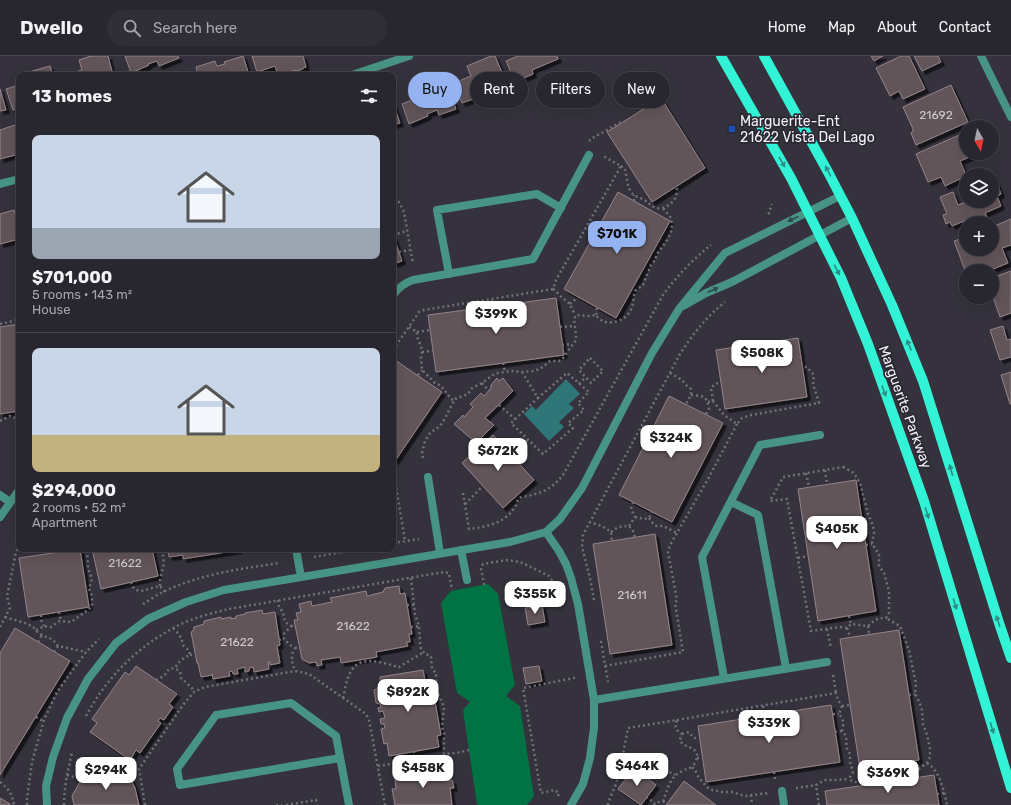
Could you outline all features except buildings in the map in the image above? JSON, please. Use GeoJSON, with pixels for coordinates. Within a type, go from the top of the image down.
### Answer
{"type":"FeatureCollection","features":[{"type":"Feature","properties":{"kind":"main road","name":"Marguerite Parkway"},"geometry":{"type":"LineString","coordinates":[[720,56],[791,178],[841,278],[868,344],[924,501],[1011,788]]}},
{"type":"Feature","properties":{"kind":"main road","name":"Marguerite Parkway"},"geometry":{"type":"LineString","coordinates":[[764,56],[852,218],[892,304],[923,381],[1011,658]]}},
{"type":"Feature","properties":{"kind":"street"},"geometry":{"type":"LineString","coordinates":[[361,72],[409,56]]}},
{"type":"Feature","properties":{"kind":"street"},"geometry":{"type":"LineString","coordinates":[[981,56],[1011,117]]}},
{"type":"Feature","properties":{"kind":"street"},"geometry":{"type":"LineString","coordinates":[[396,292],[401,286],[413,280],[532,259],[589,155]]}},
{"type":"Feature","properties":{"kind":"street"},"geometry":{"type":"LineString","coordinates":[[0,184],[16,180]]}},
{"type":"Feature","properties":{"kind":"street"},"geometry":{"type":"LineString","coordinates":[[448,274],[438,210],[537,194],[561,208]]}},
{"type":"Feature","properties":{"kind":"street"},"geometry":{"type":"LineString","coordinates":[[46,805],[46,786],[51,764],[67,718],[88,679],[116,643],[148,619],[186,602],[224,590],[510,542],[546,532],[560,519],[582,488],[652,353],[679,309],[725,253],[840,196]]}},
{"type":"Feature","properties":{"kind":"street"},"geometry":{"type":"LineString","coordinates":[[679,309],[706,293],[732,282],[852,218]]}},
{"type":"Feature","properties":{"kind":"street"},"geometry":{"type":"LineString","coordinates":[[724,678],[702,557],[760,444],[820,435]]}},
{"type":"Feature","properties":{"kind":"street"},"geometry":{"type":"LineString","coordinates":[[428,477],[440,553]]}},
{"type":"Feature","properties":{"kind":"street"},"geometry":{"type":"LineString","coordinates":[[0,517],[16,494]]}},
{"type":"Feature","properties":{"kind":"street"},"geometry":{"type":"LineString","coordinates":[[0,495],[10,502]]}},
{"type":"Feature","properties":{"kind":"street"},"geometry":{"type":"LineString","coordinates":[[731,502],[758,515],[786,668]]}},
{"type":"Feature","properties":{"kind":"street"},"geometry":{"type":"LineString","coordinates":[[546,532],[559,551],[571,578],[580,610],[594,700],[594,728],[590,758],[583,784],[571,805]]}},
{"type":"Feature","properties":{"kind":"street"},"geometry":{"type":"LineString","coordinates":[[461,550],[467,580]]}},
{"type":"Feature","properties":{"kind":"street"},"geometry":{"type":"LineString","coordinates":[[297,552],[301,577]]}},
{"type":"Feature","properties":{"kind":"street"},"geometry":{"type":"LineString","coordinates":[[594,700],[828,662]]}},
{"type":"Feature","properties":{"kind":"street"},"geometry":{"type":"LineString","coordinates":[[340,758],[180,785],[177,769],[216,715],[291,703],[336,736],[349,805]]}},
{"type":"Feature","properties":{"kind":"street"},"geometry":{"type":"LineString","coordinates":[[782,791],[784,805]]}},
{"type":"Feature","properties":{"kind":"path"},"geometry":{"type":"LineString","coordinates":[[621,166],[625,169],[627,182],[634,195],[634,201]]}},
{"type":"Feature","properties":{"kind":"path"},"geometry":{"type":"LineString","coordinates":[[634,195],[642,198],[655,208],[663,208],[674,200],[677,186]]}},
{"type":"Feature","properties":{"kind":"path"},"geometry":{"type":"LineString","coordinates":[[396,202],[399,202],[402,208],[413,264]]}},
{"type":"Feature","properties":{"kind":"path"},"geometry":{"type":"LineString","coordinates":[[765,216],[769,213],[772,204]]}},
{"type":"Feature","properties":{"kind":"path"},"geometry":{"type":"LineString","coordinates":[[652,211],[655,208]]}},
{"type":"Feature","properties":{"kind":"path"},"geometry":{"type":"LineString","coordinates":[[597,308],[596,315],[603,321],[612,322],[622,319],[629,314],[632,306],[634,291],[642,285],[651,265],[668,239],[672,229],[671,218],[663,208]]}},
{"type":"Feature","properties":{"kind":"path"},"geometry":{"type":"LineString","coordinates":[[396,233],[407,231]]}},
{"type":"Feature","properties":{"kind":"path"},"geometry":{"type":"LineString","coordinates":[[463,493],[469,529],[486,527],[504,519],[516,505],[519,498],[544,491],[552,487],[563,476],[663,295],[695,258],[711,245]]}},
{"type":"Feature","properties":{"kind":"path"},"geometry":{"type":"LineString","coordinates":[[399,252],[410,250]]}},
{"type":"Feature","properties":{"kind":"path"},"geometry":{"type":"LineString","coordinates":[[553,288],[570,304],[576,315],[596,315]]}},
{"type":"Feature","properties":{"kind":"path"},"geometry":{"type":"LineString","coordinates":[[570,304],[578,297]]}},
{"type":"Feature","properties":{"kind":"path"},"geometry":{"type":"LineString","coordinates":[[492,299],[494,306]]}},
{"type":"Feature","properties":{"kind":"path"},"geometry":{"type":"LineString","coordinates":[[594,602],[590,578],[582,547],[583,536],[589,522],[680,354],[703,322],[723,303],[729,300]]}},
{"type":"Feature","properties":{"kind":"path"},"geometry":{"type":"LineString","coordinates":[[423,458],[422,453],[425,441],[430,433],[440,426],[455,399],[468,394],[472,388],[493,375],[511,371],[533,371],[540,369],[550,361],[559,361],[576,340],[574,319],[576,315]]}},
{"type":"Feature","properties":{"kind":"path"},"geometry":{"type":"LineString","coordinates":[[0,324],[16,320]]}},
{"type":"Feature","properties":{"kind":"path"},"geometry":{"type":"LineString","coordinates":[[560,327],[574,326]]}},
{"type":"Feature","properties":{"kind":"path"},"geometry":{"type":"LineString","coordinates":[[409,327],[417,332],[430,330]]}},
{"type":"Feature","properties":{"kind":"path"},"geometry":{"type":"LineString","coordinates":[[417,332],[417,337],[422,352],[422,370],[435,383],[441,386],[453,401]]}},
{"type":"Feature","properties":{"kind":"path"},"geometry":{"type":"LineString","coordinates":[[562,345],[573,344]]}},
{"type":"Feature","properties":{"kind":"path"},"geometry":{"type":"LineString","coordinates":[[422,352],[433,351]]}},
{"type":"Feature","properties":{"kind":"path"},"geometry":{"type":"LineString","coordinates":[[590,358],[603,371],[591,383],[586,377],[579,370],[590,358]]}},
{"type":"Feature","properties":{"kind":"path"},"geometry":{"type":"LineString","coordinates":[[503,363],[505,372]]}},
{"type":"Feature","properties":{"kind":"path"},"geometry":{"type":"LineString","coordinates":[[605,666],[683,652],[675,603],[677,600],[668,552],[670,545],[708,479],[737,424],[742,418],[751,415],[819,403],[813,384],[814,375],[807,367],[802,367]]}},
{"type":"Feature","properties":{"kind":"path"},"geometry":{"type":"LineString","coordinates":[[418,375],[422,370]]}},
{"type":"Feature","properties":{"kind":"path"},"geometry":{"type":"LineString","coordinates":[[522,372],[538,398]]}},
{"type":"Feature","properties":{"kind":"path"},"geometry":{"type":"LineString","coordinates":[[567,373],[588,392],[578,403],[584,410],[568,423],[573,428],[543,454],[511,423],[538,398],[567,373]]}},
{"type":"Feature","properties":{"kind":"path"},"geometry":{"type":"LineString","coordinates":[[670,373],[682,380],[690,389],[692,395]]}},
{"type":"Feature","properties":{"kind":"path"},"geometry":{"type":"LineString","coordinates":[[579,384],[586,377]]}},
{"type":"Feature","properties":{"kind":"path"},"geometry":{"type":"LineString","coordinates":[[721,382],[714,384],[711,388],[713,401],[724,415],[737,424]]}},
{"type":"Feature","properties":{"kind":"path"},"geometry":{"type":"LineString","coordinates":[[482,383],[489,391]]}},
{"type":"Feature","properties":{"kind":"path"},"geometry":{"type":"LineString","coordinates":[[692,395],[704,397],[708,402],[709,409],[706,414]]}},
{"type":"Feature","properties":{"kind":"path"},"geometry":{"type":"LineString","coordinates":[[686,404],[692,395]]}},
{"type":"Feature","properties":{"kind":"path"},"geometry":{"type":"LineString","coordinates":[[708,402],[713,401]]}},
{"type":"Feature","properties":{"kind":"path"},"geometry":{"type":"LineString","coordinates":[[499,404],[515,419]]}},
{"type":"Feature","properties":{"kind":"path"},"geometry":{"type":"LineString","coordinates":[[0,421],[10,416],[16,418]]}},
{"type":"Feature","properties":{"kind":"path"},"geometry":{"type":"LineString","coordinates":[[513,457],[528,440]]}},
{"type":"Feature","properties":{"kind":"path"},"geometry":{"type":"LineString","coordinates":[[847,628],[840,627],[811,631],[787,499],[770,501],[783,476],[843,467],[854,473],[859,480],[868,514],[873,526],[874,533],[872,544]]}},
{"type":"Feature","properties":{"kind":"path"},"geometry":{"type":"LineString","coordinates":[[825,470],[827,484]]}},
{"type":"Feature","properties":{"kind":"path"},"geometry":{"type":"LineString","coordinates":[[806,473],[808,487]]}},
{"type":"Feature","properties":{"kind":"path"},"geometry":{"type":"LineString","coordinates":[[396,486],[405,541]]}},
{"type":"Feature","properties":{"kind":"path"},"geometry":{"type":"LineString","coordinates":[[465,504],[483,486]]}},
{"type":"Feature","properties":{"kind":"path"},"geometry":{"type":"LineString","coordinates":[[633,502],[631,509],[635,518]]}},
{"type":"Feature","properties":{"kind":"path"},"geometry":{"type":"LineString","coordinates":[[649,518],[652,512]]}},
{"type":"Feature","properties":{"kind":"path"},"geometry":{"type":"LineString","coordinates":[[635,518],[649,518]]}},
{"type":"Feature","properties":{"kind":"path"},"geometry":{"type":"LineString","coordinates":[[629,526],[635,518]]}},
{"type":"Feature","properties":{"kind":"path"},"geometry":{"type":"LineString","coordinates":[[649,518],[654,525],[663,526],[677,533]]}},
{"type":"Feature","properties":{"kind":"path"},"geometry":{"type":"LineString","coordinates":[[589,522],[602,526],[611,532],[612,541]]}},
{"type":"Feature","properties":{"kind":"path"},"geometry":{"type":"LineString","coordinates":[[611,532],[621,526],[629,526]]}},
{"type":"Feature","properties":{"kind":"path"},"geometry":{"type":"LineString","coordinates":[[629,526],[633,531],[635,538]]}},
{"type":"Feature","properties":{"kind":"path"},"geometry":{"type":"LineString","coordinates":[[396,542],[419,539]]}},
{"type":"Feature","properties":{"kind":"path"},"geometry":{"type":"LineString","coordinates":[[866,545],[872,544]]}},
{"type":"Feature","properties":{"kind":"path"},"geometry":{"type":"LineString","coordinates":[[872,544],[878,551],[879,566],[884,573],[889,591],[889,613],[886,618]]}},
{"type":"Feature","properties":{"kind":"path"},"geometry":{"type":"LineString","coordinates":[[0,627],[10,608],[7,596],[16,552]]}},
{"type":"Feature","properties":{"kind":"path"},"geometry":{"type":"LineString","coordinates":[[36,630],[44,626],[52,626],[61,621],[71,622],[92,606],[91,592],[89,589],[92,579],[87,565],[87,552]]}},
{"type":"Feature","properties":{"kind":"path"},"geometry":{"type":"LineString","coordinates":[[162,552],[164,566],[159,580],[160,586],[165,592]]}},
{"type":"Feature","properties":{"kind":"path"},"geometry":{"type":"LineString","coordinates":[[314,557],[343,552]]}},
{"type":"Feature","properties":{"kind":"path"},"geometry":{"type":"LineString","coordinates":[[798,558],[808,556]]}},
{"type":"Feature","properties":{"kind":"path"},"geometry":{"type":"LineString","coordinates":[[484,584],[481,568],[483,564],[507,560],[520,562],[549,576],[557,586],[559,592]]}},
{"type":"Feature","properties":{"kind":"path"},"geometry":{"type":"LineString","coordinates":[[84,720],[114,674],[130,659],[173,628],[202,616],[229,609],[278,600],[444,572],[449,573],[452,590]]}},
{"type":"Feature","properties":{"kind":"path"},"geometry":{"type":"LineString","coordinates":[[411,578],[412,595],[415,604],[415,614],[419,626],[421,649],[425,654],[430,656],[432,669],[436,673],[436,688],[444,707],[442,728],[444,733],[444,754]]}},
{"type":"Feature","properties":{"kind":"path"},"geometry":{"type":"LineString","coordinates":[[131,582],[136,590],[160,586]]}},
{"type":"Feature","properties":{"kind":"path"},"geometry":{"type":"LineString","coordinates":[[278,600],[285,622],[291,626],[295,626]]}},
{"type":"Feature","properties":{"kind":"path"},"geometry":{"type":"LineString","coordinates":[[407,605],[415,604]]}},
{"type":"Feature","properties":{"kind":"path"},"geometry":{"type":"LineString","coordinates":[[59,612],[61,621]]}},
{"type":"Feature","properties":{"kind":"path"},"geometry":{"type":"LineString","coordinates":[[41,615],[44,626]]}},
{"type":"Feature","properties":{"kind":"path"},"geometry":{"type":"LineString","coordinates":[[849,616],[851,624]]}},
{"type":"Feature","properties":{"kind":"path"},"geometry":{"type":"LineString","coordinates":[[6,617],[29,625],[42,635],[53,639],[58,646],[86,652]]}},
{"type":"Feature","properties":{"kind":"path"},"geometry":{"type":"LineString","coordinates":[[868,626],[874,620],[880,618],[886,618],[900,626],[909,650],[916,684],[915,694],[922,710],[923,724],[929,744],[930,757],[927,763],[920,769],[912,770],[901,775],[894,772],[880,779]]}},
{"type":"Feature","properties":{"kind":"path"},"geometry":{"type":"LineString","coordinates":[[847,628],[851,624]]}},
{"type":"Feature","properties":{"kind":"path"},"geometry":{"type":"LineString","coordinates":[[851,624],[868,626]]}},
{"type":"Feature","properties":{"kind":"path"},"geometry":{"type":"LineString","coordinates":[[284,639],[284,634],[291,626]]}},
{"type":"Feature","properties":{"kind":"path"},"geometry":{"type":"LineString","coordinates":[[411,627],[419,626]]}},
{"type":"Feature","properties":{"kind":"path"},"geometry":{"type":"LineString","coordinates":[[868,626],[869,634]]}},
{"type":"Feature","properties":{"kind":"path"},"geometry":{"type":"LineString","coordinates":[[173,628],[181,638],[185,648],[190,650],[190,655]]}},
{"type":"Feature","properties":{"kind":"path"},"geometry":{"type":"LineString","coordinates":[[847,628],[850,637]]}},
{"type":"Feature","properties":{"kind":"path"},"geometry":{"type":"LineString","coordinates":[[38,642],[42,635]]}},
{"type":"Feature","properties":{"kind":"path"},"geometry":{"type":"LineString","coordinates":[[600,636],[608,682]]}},
{"type":"Feature","properties":{"kind":"path"},"geometry":{"type":"LineString","coordinates":[[279,640],[284,639]]}},
{"type":"Feature","properties":{"kind":"path"},"geometry":{"type":"LineString","coordinates":[[284,639],[295,648],[300,647]]}},
{"type":"Feature","properties":{"kind":"path"},"geometry":{"type":"LineString","coordinates":[[54,652],[58,646]]}},
{"type":"Feature","properties":{"kind":"path"},"geometry":{"type":"LineString","coordinates":[[295,648],[292,654],[292,662],[295,672]]}},
{"type":"Feature","properties":{"kind":"path"},"geometry":{"type":"LineString","coordinates":[[343,698],[350,673],[356,664],[375,661],[399,667],[424,652]]}},
{"type":"Feature","properties":{"kind":"path"},"geometry":{"type":"LineString","coordinates":[[175,668],[184,658],[196,654]]}},
{"type":"Feature","properties":{"kind":"path"},"geometry":{"type":"LineString","coordinates":[[156,680],[164,676],[169,669],[175,668],[180,672],[181,678],[192,688],[194,692]]}},
{"type":"Feature","properties":{"kind":"path"},"geometry":{"type":"LineString","coordinates":[[558,798],[558,793],[555,790],[541,793],[523,688],[574,678],[573,671]]}},
{"type":"Feature","properties":{"kind":"path"},"geometry":{"type":"LineString","coordinates":[[834,677],[836,693],[842,706]]}},
{"type":"Feature","properties":{"kind":"path"},"geometry":{"type":"LineString","coordinates":[[608,805],[620,770],[628,728],[836,693]]}},
{"type":"Feature","properties":{"kind":"path"},"geometry":{"type":"LineString","coordinates":[[909,695],[915,694]]}},
{"type":"Feature","properties":{"kind":"path"},"geometry":{"type":"LineString","coordinates":[[842,706],[850,705]]}},
{"type":"Feature","properties":{"kind":"path"},"geometry":{"type":"LineString","coordinates":[[763,706],[765,716]]}},
{"type":"Feature","properties":{"kind":"path"},"geometry":{"type":"LineString","coordinates":[[839,714],[842,706]]}},
{"type":"Feature","properties":{"kind":"path"},"geometry":{"type":"LineString","coordinates":[[833,714],[839,714]]}},
{"type":"Feature","properties":{"kind":"path"},"geometry":{"type":"LineString","coordinates":[[839,714],[844,721],[842,731]]}},
{"type":"Feature","properties":{"kind":"path"},"geometry":{"type":"LineString","coordinates":[[36,717],[43,721]]}},
{"type":"Feature","properties":{"kind":"path"},"geometry":{"type":"LineString","coordinates":[[677,720],[675,727],[682,734]]}},
{"type":"Feature","properties":{"kind":"path"},"geometry":{"type":"LineString","coordinates":[[836,732],[842,731]]}},
{"type":"Feature","properties":{"kind":"path"},"geometry":{"type":"LineString","coordinates":[[842,731],[847,739],[846,747],[850,754],[852,772],[849,779]]}},
{"type":"Feature","properties":{"kind":"path"},"geometry":{"type":"LineString","coordinates":[[682,734],[689,732],[693,737],[699,738]]}},
{"type":"Feature","properties":{"kind":"path"},"geometry":{"type":"LineString","coordinates":[[663,801],[669,782],[675,775],[692,767],[697,758],[694,750],[681,743],[680,740],[682,734]]}},
{"type":"Feature","properties":{"kind":"path"},"geometry":{"type":"LineString","coordinates":[[64,805],[64,792],[73,747]]}},
{"type":"Feature","properties":{"kind":"path"},"geometry":{"type":"LineString","coordinates":[[378,766],[399,761],[409,763],[430,762],[435,761],[444,754],[469,750]]}},
{"type":"Feature","properties":{"kind":"path"},"geometry":{"type":"LineString","coordinates":[[414,751],[418,772]]}},
{"type":"Feature","properties":{"kind":"path"},"geometry":{"type":"LineString","coordinates":[[697,758],[702,758]]}},
{"type":"Feature","properties":{"kind":"path"},"geometry":{"type":"LineString","coordinates":[[67,775],[74,777],[78,776],[85,766],[98,766],[108,762],[139,769]]}},
{"type":"Feature","properties":{"kind":"path"},"geometry":{"type":"LineString","coordinates":[[927,763],[931,765],[936,772],[947,805]]}},
{"type":"Feature","properties":{"kind":"path"},"geometry":{"type":"LineString","coordinates":[[893,764],[894,772]]}},
{"type":"Feature","properties":{"kind":"path"},"geometry":{"type":"LineString","coordinates":[[98,766],[100,777]]}},
{"type":"Feature","properties":{"kind":"path"},"geometry":{"type":"LineString","coordinates":[[692,767],[708,788],[745,796],[750,795],[752,805]]}},
{"type":"Feature","properties":{"kind":"path"},"geometry":{"type":"LineString","coordinates":[[873,767],[873,774]]}},
{"type":"Feature","properties":{"kind":"path"},"geometry":{"type":"LineString","coordinates":[[665,770],[675,775]]}},
{"type":"Feature","properties":{"kind":"path"},"geometry":{"type":"LineString","coordinates":[[819,805],[816,785],[825,780],[849,779],[852,782],[857,782],[873,774]]}},
{"type":"Feature","properties":{"kind":"path"},"geometry":{"type":"LineString","coordinates":[[873,774],[880,779],[881,783]]}},
{"type":"Feature","properties":{"kind":"path"},"geometry":{"type":"LineString","coordinates":[[0,782],[6,786],[12,794],[14,805]]}},
{"type":"Feature","properties":{"kind":"path"},"geometry":{"type":"LineString","coordinates":[[937,794],[944,793]]}},
{"type":"Feature","properties":{"kind":"path"},"geometry":{"type":"LineString","coordinates":[[646,798],[654,804],[663,801]]}},
{"type":"Feature","properties":{"kind":"path"},"geometry":{"type":"LineString","coordinates":[[286,805],[316,800],[317,805]]}},
{"type":"Feature","properties":{"kind":"path"},"geometry":{"type":"LineString","coordinates":[[663,801],[667,804]]}},
{"type":"Feature","properties":{"kind":"path"},"geometry":{"type":"LineString","coordinates":[[276,805],[282,805]]}},
{"type":"Feature","properties":{"kind":"green space"},"geometry":{"type":"Polygon","coordinates":[[[488,584],[498,594],[515,685],[506,696],[520,706],[534,796],[527,805],[477,804],[463,710],[470,702],[457,693],[441,603],[451,591],[488,584]]]}},
{"type":"Feature","properties":{"kind":"shaded area"},"geometry":{"type":"Polygon","coordinates":[[[566,379],[580,394],[569,404],[574,408],[559,422],[564,427],[549,441],[524,414],[532,406],[536,410],[566,379]]]}},
{"type":"Feature","properties":{"kind":"place","name":"Marguerite-Ent 21622 Vista Del Lago"},"geometry":{"type":"Point","coordinates":[732,129]}}]}
